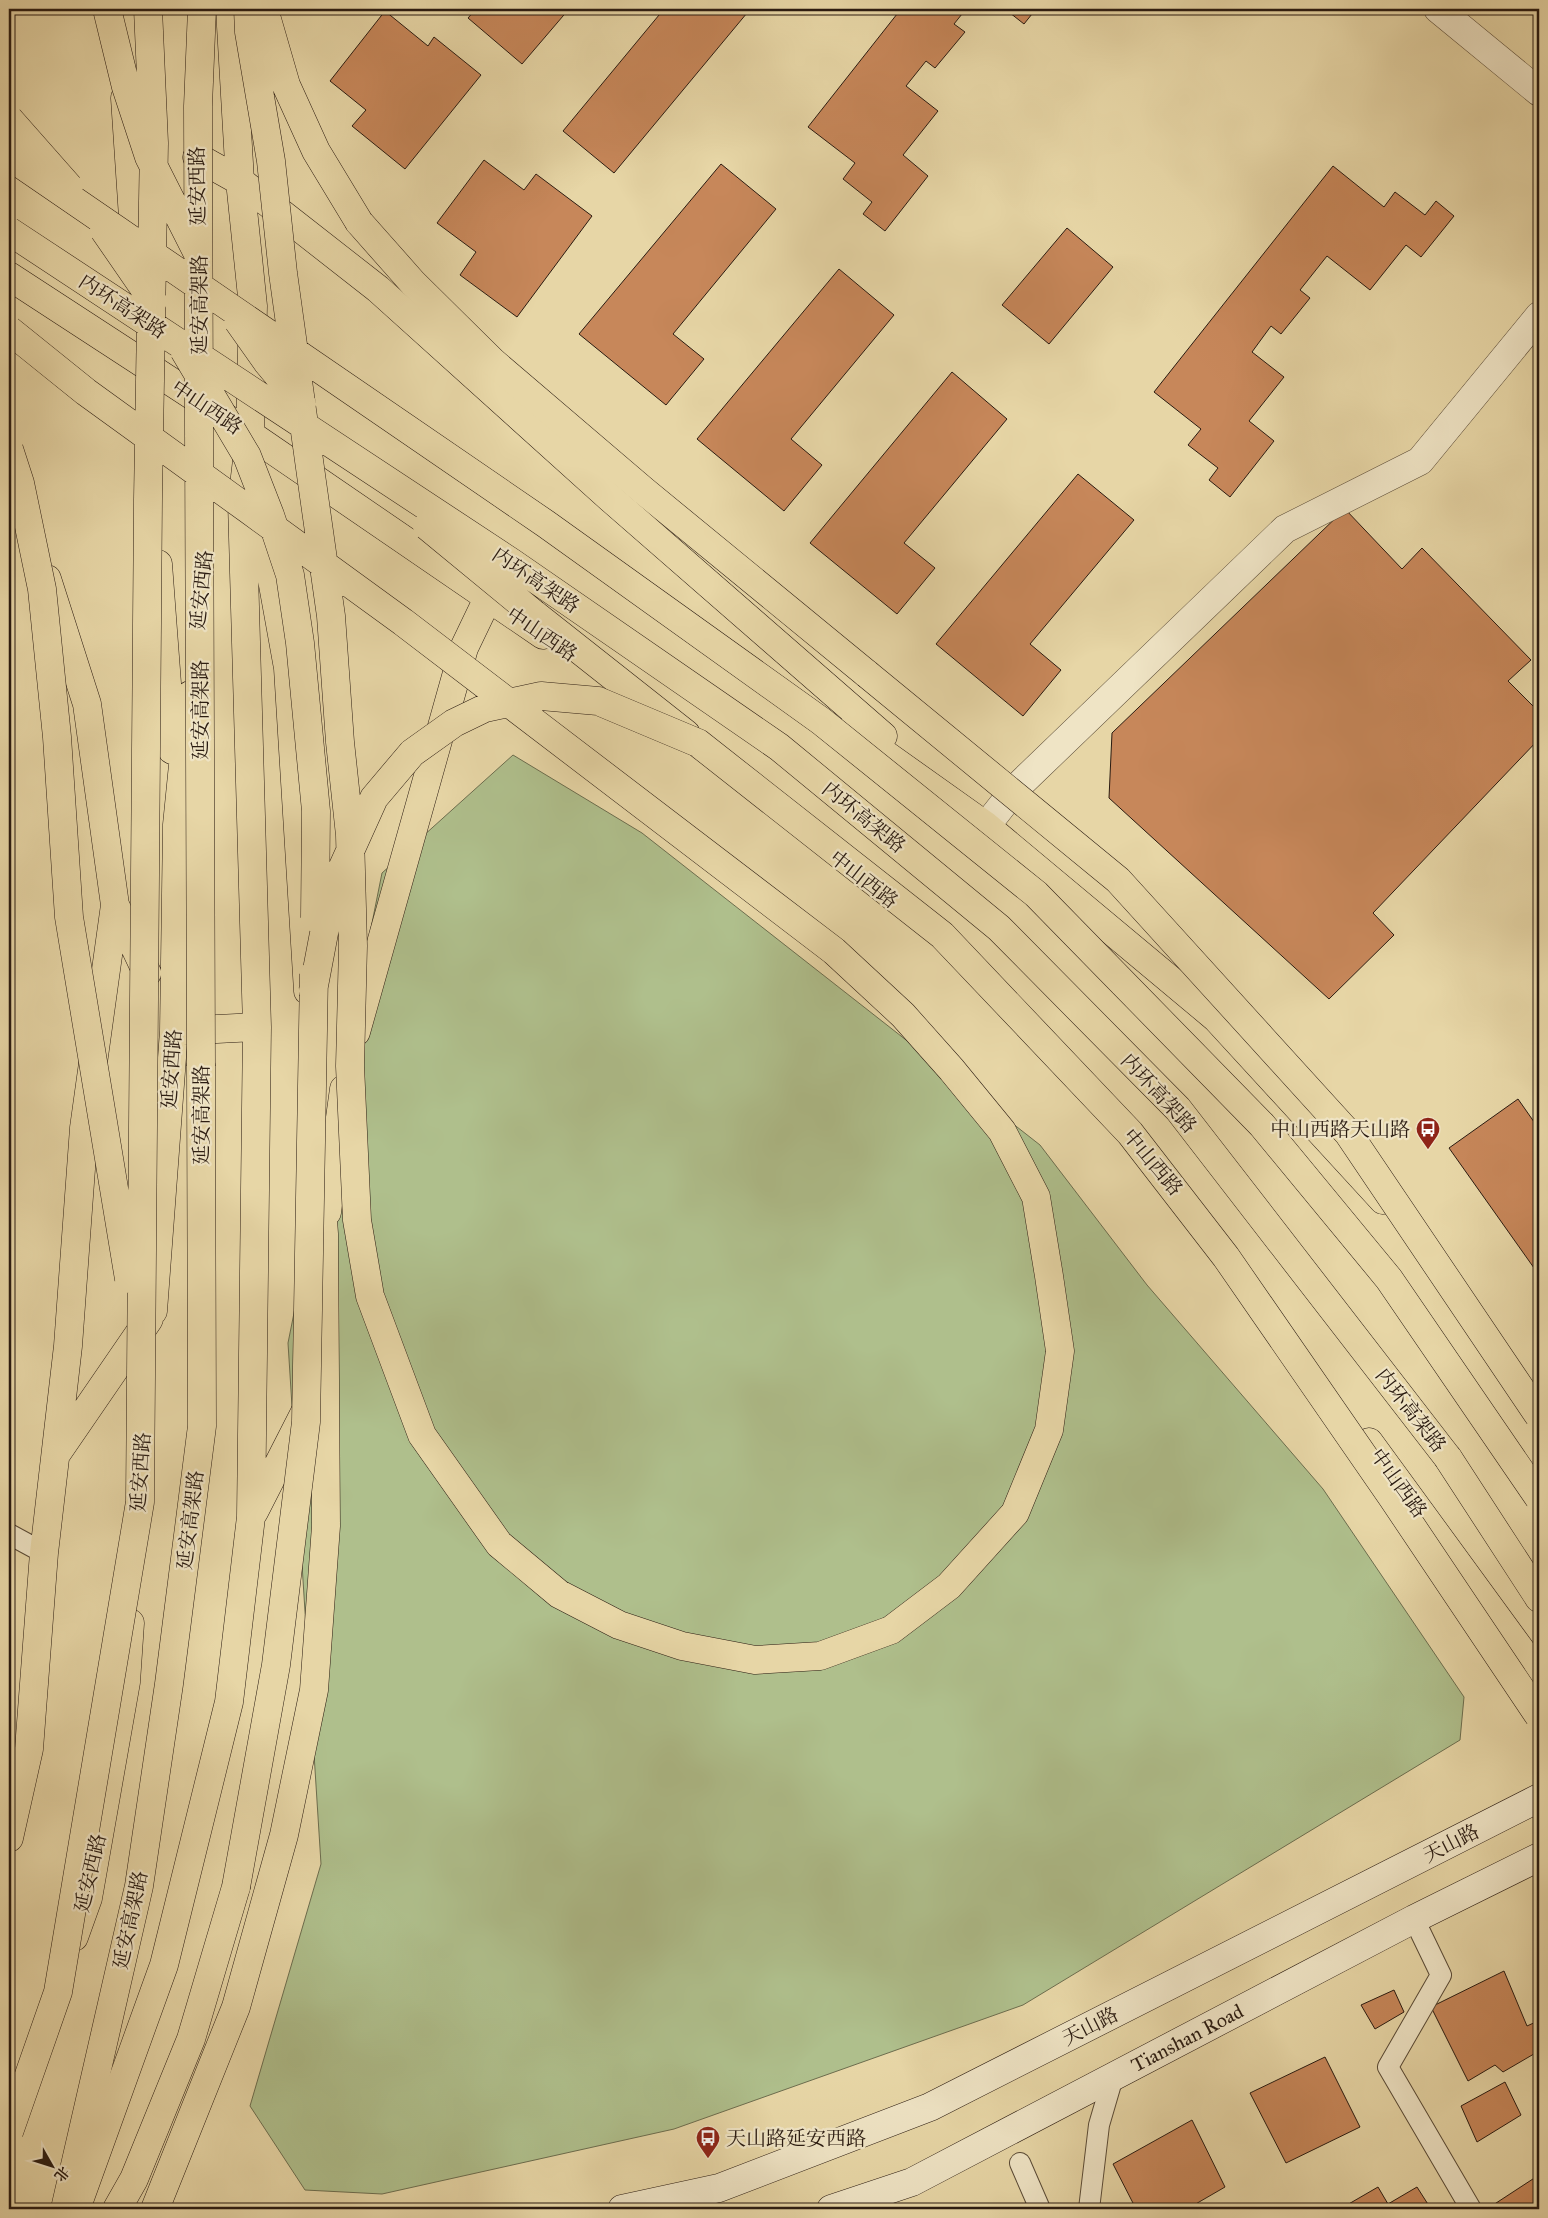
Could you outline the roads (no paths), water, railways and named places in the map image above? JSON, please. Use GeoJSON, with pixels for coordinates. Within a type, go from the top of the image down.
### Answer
{"type":"FeatureCollection","features":[{"type":"Feature","properties":{"kind":"main road"},"geometry":{"type":"LineString","coordinates":[[107,9],[126,87],[149,157],[182,225],[222,298],[267,362],[318,423],[375,486],[942,935],[1130,1133],[1226,1257],[1392,1496],[1539,1716]]}},
{"type":"Feature","properties":{"kind":"main road"},"geometry":{"type":"LineString","coordinates":[[118,9],[177,824]]}},
{"type":"Feature","properties":{"kind":"main road"},"geometry":{"type":"LineString","coordinates":[[9,2132],[58,1992],[140,1502],[148,518],[154,143],[148,9]]}},
{"type":"Feature","properties":{"kind":"main road","name":"延安西路"},"geometry":{"type":"LineString","coordinates":[[9,2111],[88,1898],[126,1682],[174,1031],[177,824],[211,483],[197,277],[197,157],[193,9]]}},
{"type":"Feature","properties":{"kind":"main road","name":"延安高架路"},"geometry":{"type":"LineString","coordinates":[[65,2209],[139,1886],[169,1684],[202,1426],[198,136],[202,9]]}},
{"type":"Feature","properties":{"kind":"main road","name":"延安西路"},"geometry":{"type":"LineString","coordinates":[[76,2209],[164,1965],[229,1702],[251,1517],[257,1027],[242,502],[250,435],[253,306],[240,181],[230,9]]}},
{"type":"Feature","properties":{"kind":"main road"},"geometry":{"type":"LineString","coordinates":[[9,330],[86,392],[310,555],[318,560],[326,566],[342,577],[404,622],[834,952],[903,1015],[952,1070],[1002,1131],[1036,1197],[1049,1276],[1060,1351],[1049,1430],[1015,1513],[949,1586],[891,1630],[820,1656],[755,1660],[682,1646],[619,1625],[559,1594],[499,1544],[422,1435],[370,1296],[357,1220],[350,1066],[353,946],[350,835],[340,742],[331,616],[324,568],[323,559],[283,273],[271,161],[249,32],[248,9]]}},
{"type":"Feature","properties":{"kind":"main road"},"geometry":{"type":"LineString","coordinates":[[264,9],[286,86],[316,151],[359,222],[413,284],[493,362],[644,492],[1118,880],[1348,1132],[1539,1414]]}},
{"type":"Feature","properties":{"kind":"main road","name":"延安西路"},"geometry":{"type":"LineString","coordinates":[[236,119],[274,9]]}},
{"type":"Feature","properties":{"kind":"main road"},"geometry":{"type":"LineString","coordinates":[[1438,9],[1539,92]]}},
{"type":"Feature","properties":{"kind":"main road"},"geometry":{"type":"LineString","coordinates":[[9,119],[51,164],[119,250],[169,326],[247,456],[270,515],[290,575],[300,643],[316,811],[306,1422],[276,1666],[236,1887],[191,2039],[134,2179],[117,2209]]}},
{"type":"Feature","properties":{"kind":"main road"},"geometry":{"type":"LineString","coordinates":[[9,145],[134,227],[197,277],[231,290],[986,826]]}},
{"type":"Feature","properties":{"kind":"main road"},"geometry":{"type":"LineString","coordinates":[[9,156],[546,524],[821,721],[1036,894],[1262,1125],[1389,1279],[1539,1498]]}},
{"type":"Feature","properties":{"kind":"main road"},"geometry":{"type":"LineString","coordinates":[[197,157],[240,181],[378,289],[610,498],[986,826],[1216,1018],[1384,1201],[1539,1414]]}},
{"type":"Feature","properties":{"kind":"main road","name":"内环高架路"},"geometry":{"type":"LineString","coordinates":[[9,231],[511,562],[779,747],[999,928],[1178,1109],[1448,1458],[1539,1598]]}},
{"type":"Feature","properties":{"kind":"main road","name":"中山西路"},"geometry":{"type":"LineString","coordinates":[[9,276],[207,405],[644,704],[937,937],[1096,1094],[1242,1266],[1539,1675]]}},
{"type":"Feature","properties":{"kind":"main road"},"geometry":{"type":"LineString","coordinates":[[986,826],[1016,788],[1285,529],[1420,460],[1539,316]]}},
{"type":"Feature","properties":{"kind":"main road","name":"延安西路"},"geometry":{"type":"LineString","coordinates":[[155,2209],[236,2007],[284,1835],[314,1690],[326,1526],[324,1234],[288,668],[261,516],[250,435]]}},
{"type":"Feature","properties":{"kind":"main road"},"geometry":{"type":"LineString","coordinates":[[9,449],[20,483],[42,588],[57,737],[69,917],[141,1351]]}},
{"type":"Feature","properties":{"kind":"main road"},"geometry":{"type":"LineString","coordinates":[[9,465],[87,704],[115,905],[84,1128],[68,1346],[44,1552],[29,1749],[9,1838]]}},
{"type":"Feature","properties":{"kind":"main road"},"geometry":{"type":"LineString","coordinates":[[324,1234],[348,1058],[464,648],[488,598]]}},
{"type":"Feature","properties":{"kind":"main road"},"geometry":{"type":"LineString","coordinates":[[313,992],[332,891],[374,798],[412,753],[454,723],[485,708],[541,696],[598,701],[698,743]]}},
{"type":"Feature","properties":{"kind":"main road"},"geometry":{"type":"LineString","coordinates":[[115,905],[174,1031],[257,1027]]}},
{"type":"Feature","properties":{"kind":"main road"},"geometry":{"type":"LineString","coordinates":[[55,1457],[152,1314]]}},
{"type":"Feature","properties":{"kind":"main road","name":"延安西路"},"geometry":{"type":"LineString","coordinates":[[251,1517],[325,1372]]}},
{"type":"Feature","properties":{"kind":"main road","name":"天山路"},"geometry":{"type":"LineString","coordinates":[[622,2209],[719,2188],[930,2107],[1539,1798]]}},
{"type":"Feature","properties":{"kind":"main road","name":"Tianshan Road"},"geometry":{"type":"LineString","coordinates":[[831,2209],[912,2182],[1414,1919],[1539,1857]]}},
{"type":"Feature","properties":{"kind":"lane"},"geometry":{"type":"LineString","coordinates":[[9,1534],[44,1552]]}},
{"type":"Feature","properties":{"kind":"lane"},"geometry":{"type":"LineString","coordinates":[[1414,1919],[1441,1974],[1388,2067],[1471,2209]]}},
{"type":"Feature","properties":{"kind":"lane"},"geometry":{"type":"LineString","coordinates":[[1089,2209],[1098,2125],[1113,2077]]}},
{"type":"Feature","properties":{"kind":"lane"},"geometry":{"type":"LineString","coordinates":[[1020,2163],[1040,2209]]}},
{"type":"Feature","properties":{"kind":"place","name":"中山西路天山路"},"geometry":{"type":"Point","coordinates":[1428,1150]}},
{"type":"Feature","properties":{"kind":"place","name":"天山路延安西路"},"geometry":{"type":"Point","coordinates":[708,2159]}}]}
